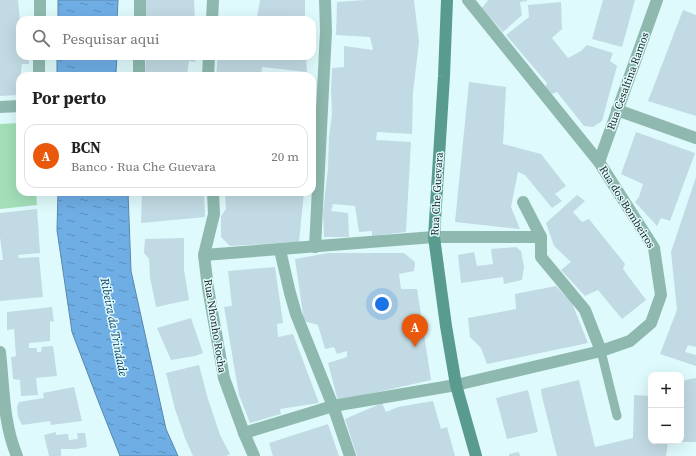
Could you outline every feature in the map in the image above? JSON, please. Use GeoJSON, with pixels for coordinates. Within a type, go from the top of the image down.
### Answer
{"type":"FeatureCollection","features":[{"type":"Feature","properties":{"kind":"street"},"geometry":{"type":"LineString","coordinates":[[40,0],[40,16]]}},
{"type":"Feature","properties":{"kind":"street"},"geometry":{"type":"LineString","coordinates":[[140,0],[140,16]]}},
{"type":"Feature","properties":{"kind":"street"},"geometry":{"type":"LineString","coordinates":[[212,16],[213,0]]}},
{"type":"Feature","properties":{"kind":"street"},"geometry":{"type":"LineString","coordinates":[[315,247],[326,31],[325,0]]}},
{"type":"Feature","properties":{"kind":"street","name":"Rua Che Guevara"},"geometry":{"type":"LineString","coordinates":[[447,0],[434,237],[446,326],[456,385],[476,456]]}},
{"type":"Feature","properties":{"kind":"street","name":"Rua dos Bombeiros"},"geometry":{"type":"LineString","coordinates":[[244,433],[333,406],[456,385],[601,351],[630,341],[651,322],[661,295],[654,248],[599,162],[468,0]]}},
{"type":"Feature","properties":{"kind":"street","name":"Rua Cesaltina Ramos"},"geometry":{"type":"LineString","coordinates":[[599,162],[657,0]]}},
{"type":"Feature","properties":{"kind":"street"},"geometry":{"type":"LineString","coordinates":[[39,60],[39,72]]}},
{"type":"Feature","properties":{"kind":"street"},"geometry":{"type":"LineString","coordinates":[[139,60],[139,72]]}},
{"type":"Feature","properties":{"kind":"street"},"geometry":{"type":"LineString","coordinates":[[208,72],[210,60]]}},
{"type":"Feature","properties":{"kind":"street"},"geometry":{"type":"LineString","coordinates":[[0,107],[16,106]]}},
{"type":"Feature","properties":{"kind":"street"},"geometry":{"type":"LineString","coordinates":[[617,110],[696,138]]}},
{"type":"Feature","properties":{"kind":"street","name":"Rua Nhonho Rocha"},"geometry":{"type":"LineString","coordinates":[[213,196],[214,214],[204,255],[208,288],[224,378],[254,456]]}},
{"type":"Feature","properties":{"kind":"street"},"geometry":{"type":"LineString","coordinates":[[523,202],[541,237],[540,257],[585,310],[601,351]]}},
{"type":"Feature","properties":{"kind":"street"},"geometry":{"type":"LineString","coordinates":[[204,255],[434,237],[541,237]]}},
{"type":"Feature","properties":{"kind":"street"},"geometry":{"type":"LineString","coordinates":[[280,250],[296,314],[333,406],[350,456]]}},
{"type":"Feature","properties":{"kind":"street"},"geometry":{"type":"LineString","coordinates":[[0,352],[3,414],[17,456]]}},
{"type":"Feature","properties":{"kind":"lane"},"geometry":{"type":"LineString","coordinates":[[601,351],[617,416]]}},
{"type":"Feature","properties":{"kind":"green space"},"geometry":{"type":"Polygon","coordinates":[[[16,123],[16,196],[36,196],[37,205],[0,209],[0,124],[16,123]]]}},
{"type":"Feature","properties":{"kind":"water"},"geometry":{"type":"Polygon","coordinates":[[[58,0],[118,0],[117,16],[58,16],[58,0]]]}},
{"type":"Feature","properties":{"kind":"water"},"geometry":{"type":"Polygon","coordinates":[[[57,60],[117,60],[116,72],[57,72],[57,60]]]}},
{"type":"Feature","properties":{"kind":"water"},"geometry":{"type":"Polygon","coordinates":[[[58,196],[128,196],[131,271],[166,429],[178,456],[120,456],[72,332],[57,230],[58,196]]]}},
{"type":"Feature","properties":{"kind":"building"},"geometry":{"type":"Polygon","coordinates":[[[0,0],[18,0],[19,16],[16,16],[16,60],[29,60],[29,64],[22,64],[21,72],[16,72],[16,95],[0,96],[0,0]]]}},
{"type":"Feature","properties":{"kind":"building"},"geometry":{"type":"Polygon","coordinates":[[[146,0],[194,0],[195,16],[146,16],[146,0]]]}},
{"type":"Feature","properties":{"kind":"building"},"geometry":{"type":"Polygon","coordinates":[[[260,0],[305,0],[305,16],[257,16],[260,0]]]}},
{"type":"Feature","properties":{"kind":"building"},"geometry":{"type":"Polygon","coordinates":[[[366,0],[414,0],[419,42],[413,93],[412,134],[377,132],[376,140],[411,142],[406,232],[372,236],[372,231],[359,232],[355,206],[333,204],[331,211],[348,213],[349,237],[324,237],[323,213],[332,114],[332,68],[344,67],[344,46],[373,50],[370,37],[336,35],[337,2],[366,0]]]}},
{"type":"Feature","properties":{"kind":"building"},"geometry":{"type":"Polygon","coordinates":[[[488,0],[527,1],[520,2],[522,15],[503,32],[482,8],[488,0]]]}},
{"type":"Feature","properties":{"kind":"building"},"geometry":{"type":"Polygon","coordinates":[[[603,0],[635,0],[622,47],[592,39],[603,0]]]}},
{"type":"Feature","properties":{"kind":"building"},"geometry":{"type":"Polygon","coordinates":[[[561,2],[562,29],[552,38],[568,58],[581,51],[587,45],[613,53],[610,61],[617,66],[602,121],[593,127],[584,126],[557,92],[552,94],[545,88],[547,83],[506,35],[529,17],[528,5],[561,2]]]}},
{"type":"Feature","properties":{"kind":"building"},"geometry":{"type":"Polygon","coordinates":[[[683,10],[696,15],[696,116],[648,101],[683,10]]]}},
{"type":"Feature","properties":{"kind":"building"},"geometry":{"type":"Polygon","coordinates":[[[146,60],[195,60],[195,62],[189,61],[188,72],[145,72],[146,60]]]}},
{"type":"Feature","properties":{"kind":"building"},"geometry":{"type":"Polygon","coordinates":[[[218,60],[306,60],[307,72],[262,67],[261,72],[216,72],[218,60]]]}},
{"type":"Feature","properties":{"kind":"building"},"geometry":{"type":"Polygon","coordinates":[[[469,82],[506,87],[503,144],[541,154],[566,186],[555,194],[562,201],[552,208],[525,175],[518,172],[511,207],[520,229],[455,222],[469,82]]]}},
{"type":"Feature","properties":{"kind":"building"},"geometry":{"type":"Polygon","coordinates":[[[636,132],[695,153],[670,221],[661,218],[657,226],[635,202],[639,197],[643,184],[621,174],[636,132]]]}},
{"type":"Feature","properties":{"kind":"building"},"geometry":{"type":"Polygon","coordinates":[[[696,177],[696,347],[688,345],[685,352],[696,355],[696,366],[660,354],[677,310],[671,252],[696,177]]]}},
{"type":"Feature","properties":{"kind":"building"},"geometry":{"type":"Polygon","coordinates":[[[577,195],[585,201],[573,212],[582,222],[589,219],[625,264],[623,269],[646,300],[622,319],[598,290],[585,296],[561,270],[571,262],[554,246],[546,223],[577,195]]]}},
{"type":"Feature","properties":{"kind":"building"},"geometry":{"type":"Polygon","coordinates":[[[142,196],[204,196],[205,217],[141,223],[142,196]]]}},
{"type":"Feature","properties":{"kind":"building"},"geometry":{"type":"Polygon","coordinates":[[[225,196],[304,196],[299,242],[230,246],[221,237],[221,216],[226,209],[225,196]]]}},
{"type":"Feature","properties":{"kind":"building"},"geometry":{"type":"Polygon","coordinates":[[[37,209],[40,253],[18,255],[19,258],[39,257],[43,297],[0,301],[0,260],[3,260],[0,237],[0,213],[37,209]]]}},
{"type":"Feature","properties":{"kind":"building"},"geometry":{"type":"Polygon","coordinates":[[[184,238],[184,270],[189,300],[156,307],[150,277],[149,259],[144,253],[145,239],[184,238]]]}},
{"type":"Feature","properties":{"kind":"building"},"geometry":{"type":"Polygon","coordinates":[[[516,247],[521,251],[524,267],[522,280],[504,284],[503,277],[461,283],[458,255],[474,252],[477,266],[493,264],[491,249],[516,247]]]}},
{"type":"Feature","properties":{"kind":"building"},"geometry":{"type":"Polygon","coordinates":[[[328,253],[404,253],[415,262],[414,271],[399,274],[401,289],[417,289],[431,380],[338,401],[328,363],[347,357],[347,351],[337,354],[334,347],[325,349],[318,325],[304,321],[295,259],[328,253]]]}},
{"type":"Feature","properties":{"kind":"building"},"geometry":{"type":"Polygon","coordinates":[[[275,267],[283,323],[277,324],[278,337],[293,334],[319,403],[280,409],[281,414],[250,423],[239,395],[224,307],[232,306],[228,271],[275,267]]]}},
{"type":"Feature","properties":{"kind":"building"},"geometry":{"type":"Polygon","coordinates":[[[556,286],[572,303],[588,343],[487,364],[481,348],[470,337],[468,318],[516,309],[515,294],[556,286]]]}},
{"type":"Feature","properties":{"kind":"building"},"geometry":{"type":"Polygon","coordinates":[[[52,307],[54,322],[50,321],[50,341],[29,343],[29,348],[37,348],[37,352],[41,352],[42,347],[53,346],[57,376],[36,378],[38,395],[21,396],[20,380],[13,379],[11,357],[16,356],[14,329],[7,330],[7,312],[52,307]]]}},
{"type":"Feature","properties":{"kind":"building"},"geometry":{"type":"Polygon","coordinates":[[[191,318],[203,353],[195,356],[171,360],[157,328],[191,318]]]}},
{"type":"Feature","properties":{"kind":"building"},"geometry":{"type":"Polygon","coordinates":[[[199,365],[220,435],[230,454],[226,456],[193,456],[175,409],[166,373],[199,365]]]}},
{"type":"Feature","properties":{"kind":"building"},"geometry":{"type":"Polygon","coordinates":[[[696,378],[696,442],[684,442],[684,380],[696,378]]]}},
{"type":"Feature","properties":{"kind":"building"},"geometry":{"type":"Polygon","coordinates":[[[579,380],[595,447],[633,438],[634,395],[648,396],[648,444],[668,444],[666,456],[557,456],[541,389],[579,380]]]}},
{"type":"Feature","properties":{"kind":"building"},"geometry":{"type":"Polygon","coordinates":[[[74,387],[82,421],[51,425],[50,421],[22,425],[18,417],[17,407],[19,402],[44,398],[43,393],[74,387]]]}},
{"type":"Feature","properties":{"kind":"building"},"geometry":{"type":"Polygon","coordinates":[[[528,390],[538,432],[507,439],[496,398],[528,390]]]}},
{"type":"Feature","properties":{"kind":"building"},"geometry":{"type":"Polygon","coordinates":[[[433,401],[441,429],[447,427],[455,456],[357,456],[345,419],[382,403],[386,412],[398,407],[433,401]]]}},
{"type":"Feature","properties":{"kind":"building"},"geometry":{"type":"Polygon","coordinates":[[[328,424],[339,456],[273,456],[269,443],[328,424]]]}},
{"type":"Feature","properties":{"kind":"building"},"geometry":{"type":"Polygon","coordinates":[[[56,432],[56,435],[68,434],[69,440],[78,439],[77,433],[85,433],[87,447],[77,449],[61,449],[61,456],[49,456],[44,435],[56,432]]]}},
{"type":"Feature","properties":{"kind":"building"},"geometry":{"type":"Polygon","coordinates":[[[519,452],[520,456],[509,456],[509,454],[519,452]]]}},
{"type":"Feature","properties":{"kind":"waterway","name":"Ribeira da Trindade"},"geometry":{"type":"LineString","coordinates":[[97,60],[97,72]]}},
{"type":"Feature","properties":{"kind":"place","name":"BCN"},"geometry":{"type":"Point","coordinates":[415,347]}}]}
